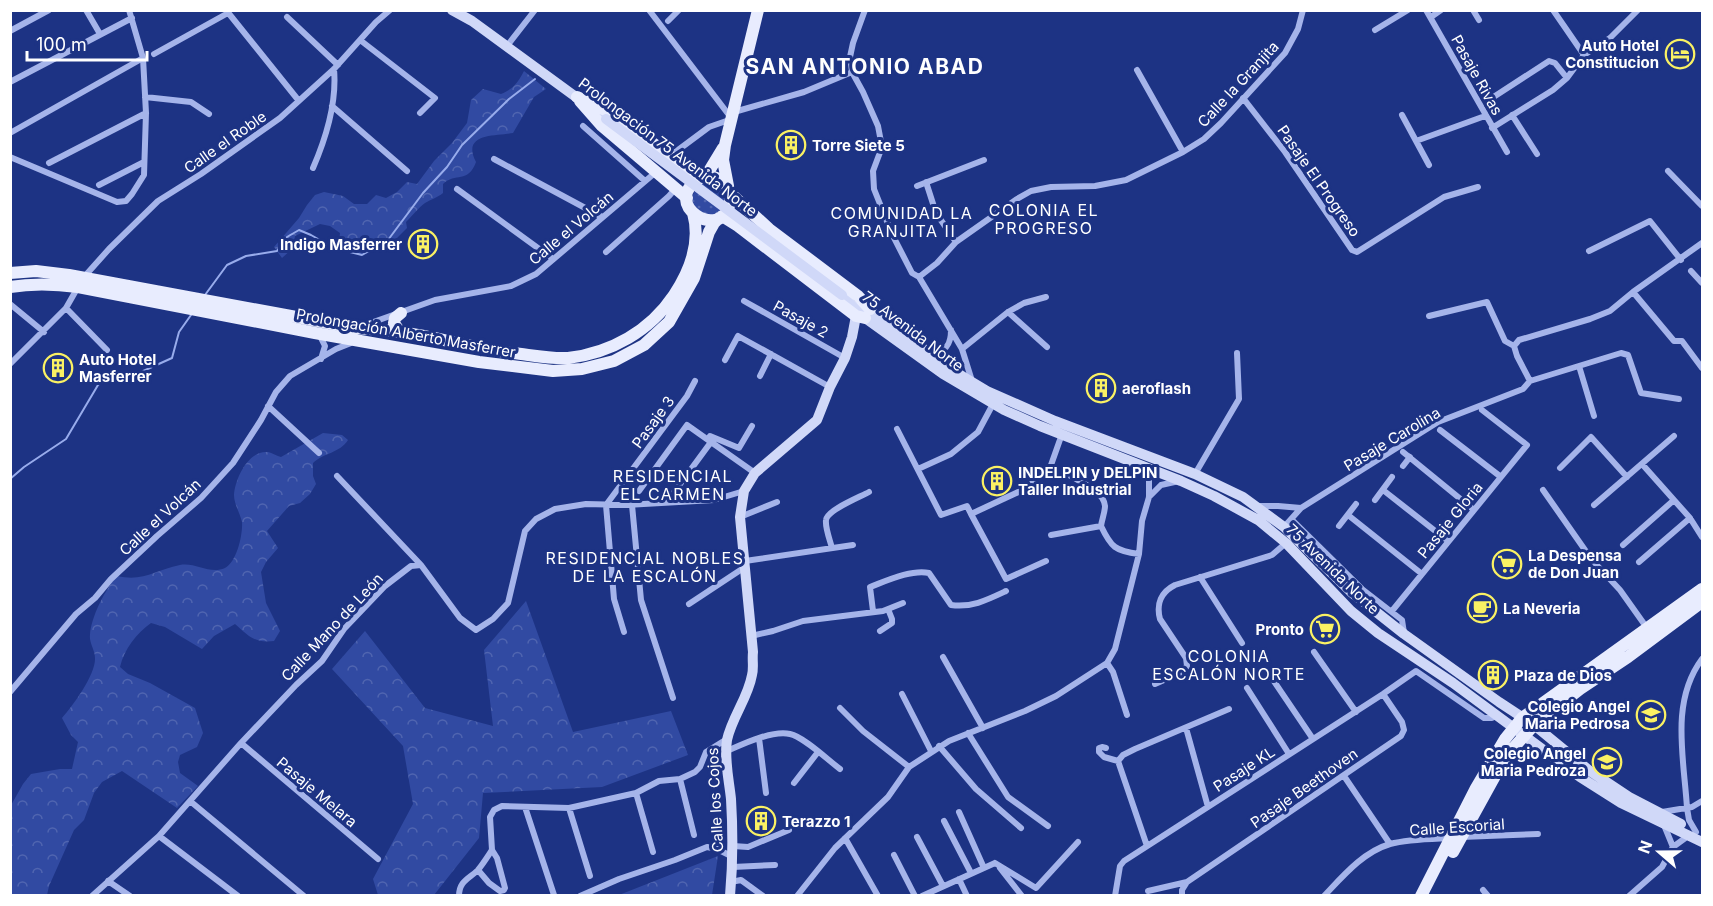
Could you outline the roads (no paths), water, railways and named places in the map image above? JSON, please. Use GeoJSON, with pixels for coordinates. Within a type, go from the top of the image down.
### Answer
{"type":"FeatureCollection","features":[{"type":"Feature","properties":{"kind":"main road","name":"Prolongación 75 Avenida Norte"},"geometry":{"type":"LineString","coordinates":[[452,10],[507,46],[844,297]]}},
{"type":"Feature","properties":{"kind":"main road","name":"Prolongación 75 Avenida Norte"},"geometry":{"type":"LineString","coordinates":[[462,10],[472,21]]}},
{"type":"Feature","properties":{"kind":"main road"},"geometry":{"type":"LineString","coordinates":[[725,145],[703,177],[690,186],[687,203],[693,213],[702,219],[721,217],[729,207],[729,190],[723,160],[725,145],[758,10]]}},
{"type":"Feature","properties":{"kind":"main road"},"geometry":{"type":"LineString","coordinates":[[577,98],[612,113],[670,156],[703,177],[718,178],[769,229],[858,296],[864,314]]}},
{"type":"Feature","properties":{"kind":"main road"},"geometry":{"type":"LineString","coordinates":[[577,98],[602,126],[687,198]]}},
{"type":"Feature","properties":{"kind":"main road","name":"Prolongación Alberto Masferrer"},"geometry":{"type":"LineString","coordinates":[[10,273],[36,271],[317,333],[400,332],[500,351],[566,358],[608,348],[629,338],[650,323],[667,305],[683,282],[692,259],[696,237],[693,213]]}},
{"type":"Feature","properties":{"kind":"main road"},"geometry":{"type":"LineString","coordinates":[[721,217],[738,226],[864,314]]}},
{"type":"Feature","properties":{"kind":"main road","name":"Prolongación Alberto Masferrer"},"geometry":{"type":"LineString","coordinates":[[10,287],[81,282],[358,334],[479,362],[553,371],[582,369],[614,361],[644,345],[669,322],[694,278],[708,232],[721,217]]}},
{"type":"Feature","properties":{"kind":"main road","name":"75 Avenida Norte"},"geometry":{"type":"LineString","coordinates":[[844,297],[850,305],[931,353],[987,391],[1055,421],[1195,474],[1243,497],[1288,523],[1351,592],[1404,634],[1534,725],[1590,771],[1629,797],[1696,834],[1702,842]]}},
{"type":"Feature","properties":{"kind":"main road"},"geometry":{"type":"LineString","coordinates":[[400,332],[394,322],[401,313]]}},
{"type":"Feature","properties":{"kind":"main road","name":"75 Avenida Norte"},"geometry":{"type":"LineString","coordinates":[[864,314],[943,374],[993,404],[1180,481],[1258,520],[1286,543],[1351,610],[1378,633],[1497,715],[1580,777],[1664,824],[1696,834]]}},
{"type":"Feature","properties":{"kind":"main road","name":"Calle los Cojos"},"geometry":{"type":"LineString","coordinates":[[730,896],[733,846],[727,739],[752,675],[751,636],[740,517],[744,491],[755,472],[817,420],[864,314]]}},
{"type":"Feature","properties":{"kind":"main road"},"geometry":{"type":"LineString","coordinates":[[1421,896],[1506,756],[1519,732],[1522,718],[1702,589]]}},
{"type":"Feature","properties":{"kind":"main road"},"geometry":{"type":"LineString","coordinates":[[1519,732],[1534,725],[1580,689],[1628,657],[1702,602]]}},
{"type":"Feature","properties":{"kind":"main road"},"geometry":{"type":"LineString","coordinates":[[1430,896],[1456,838]]}},
{"type":"Feature","properties":{"kind":"street"},"geometry":{"type":"LineString","coordinates":[[10,31],[49,10]]}},
{"type":"Feature","properties":{"kind":"street"},"geometry":{"type":"LineString","coordinates":[[86,10],[100,34]]}},
{"type":"Feature","properties":{"kind":"street"},"geometry":{"type":"LineString","coordinates":[[10,157],[117,202],[126,201],[132,194],[144,175],[146,113],[143,58],[129,10]]}},
{"type":"Feature","properties":{"kind":"street","name":"Calle el Roble"},"geometry":{"type":"LineString","coordinates":[[10,364],[66,309],[81,282],[109,249],[158,201],[201,174],[280,118],[336,67],[376,21],[390,10]]}},
{"type":"Feature","properties":{"kind":"street"},"geometry":{"type":"LineString","coordinates":[[507,46],[535,10]]}},
{"type":"Feature","properties":{"kind":"street"},"geometry":{"type":"LineString","coordinates":[[649,10],[733,115]]}},
{"type":"Feature","properties":{"kind":"street"},"geometry":{"type":"LineString","coordinates":[[668,21],[679,10]]}},
{"type":"Feature","properties":{"kind":"street"},"geometry":{"type":"LineString","coordinates":[[865,10],[850,57],[852,72],[872,111],[880,136],[882,147],[873,171],[874,189],[891,234],[912,273],[919,277],[962,349],[972,382]]}},
{"type":"Feature","properties":{"kind":"street","name":"Calle la Granjita"},"geometry":{"type":"LineString","coordinates":[[919,277],[937,263],[956,242],[1031,191],[1051,187],[1095,186],[1126,180],[1204,139],[1285,54],[1298,29],[1303,10]]}},
{"type":"Feature","properties":{"kind":"street"},"geometry":{"type":"LineString","coordinates":[[1375,30],[1407,10]]}},
{"type":"Feature","properties":{"kind":"street","name":"Pasaje Rivas"},"geometry":{"type":"LineString","coordinates":[[1426,10],[1507,152]]}},
{"type":"Feature","properties":{"kind":"street"},"geometry":{"type":"LineString","coordinates":[[1431,17],[1441,10]]}},
{"type":"Feature","properties":{"kind":"street"},"geometry":{"type":"LineString","coordinates":[[1473,10],[1479,20]]}},
{"type":"Feature","properties":{"kind":"street"},"geometry":{"type":"LineString","coordinates":[[1553,10],[1584,55]]}},
{"type":"Feature","properties":{"kind":"street"},"geometry":{"type":"LineString","coordinates":[[1492,128],[1553,90],[1567,78],[1584,55],[1610,38],[1638,10]]}},
{"type":"Feature","properties":{"kind":"street"},"geometry":{"type":"LineString","coordinates":[[154,54],[227,12],[299,101]]}},
{"type":"Feature","properties":{"kind":"street","name":"Calle el Roble"},"geometry":{"type":"LineString","coordinates":[[376,21],[378,12]]}},
{"type":"Feature","properties":{"kind":"street"},"geometry":{"type":"LineString","coordinates":[[288,17],[336,67],[332,106],[323,145],[313,168]]}},
{"type":"Feature","properties":{"kind":"street"},"geometry":{"type":"LineString","coordinates":[[10,82],[132,18]]}},
{"type":"Feature","properties":{"kind":"street"},"geometry":{"type":"LineString","coordinates":[[360,40],[435,98],[420,113]]}},
{"type":"Feature","properties":{"kind":"street"},"geometry":{"type":"LineString","coordinates":[[10,133],[143,58]]}},
{"type":"Feature","properties":{"kind":"street"},"geometry":{"type":"LineString","coordinates":[[1492,98],[1549,62],[1555,63],[1567,78]]}},
{"type":"Feature","properties":{"kind":"street"},"geometry":{"type":"LineString","coordinates":[[1137,70],[1183,152]]}},
{"type":"Feature","properties":{"kind":"street"},"geometry":{"type":"LineString","coordinates":[[670,156],[709,127],[733,115],[804,92],[852,72]]}},
{"type":"Feature","properties":{"kind":"street"},"geometry":{"type":"LineString","coordinates":[[145,97],[191,102],[209,114]]}},
{"type":"Feature","properties":{"kind":"street","name":"Pasaje El Progreso"},"geometry":{"type":"LineString","coordinates":[[1243,98],[1285,152],[1352,250],[1357,252],[1444,196],[1478,187]]}},
{"type":"Feature","properties":{"kind":"street"},"geometry":{"type":"LineString","coordinates":[[332,106],[407,171]]}},
{"type":"Feature","properties":{"kind":"street"},"geometry":{"type":"LineString","coordinates":[[49,163],[146,113]]}},
{"type":"Feature","properties":{"kind":"street"},"geometry":{"type":"LineString","coordinates":[[1402,115],[1429,165]]}},
{"type":"Feature","properties":{"kind":"street"},"geometry":{"type":"LineString","coordinates":[[1512,115],[1537,154]]}},
{"type":"Feature","properties":{"kind":"street"},"geometry":{"type":"LineString","coordinates":[[1416,141],[1485,116]]}},
{"type":"Feature","properties":{"kind":"street"},"geometry":{"type":"LineString","coordinates":[[583,126],[645,181]]}},
{"type":"Feature","properties":{"kind":"street"},"geometry":{"type":"LineString","coordinates":[[494,159],[602,217]]}},
{"type":"Feature","properties":{"kind":"street"},"geometry":{"type":"LineString","coordinates":[[917,186],[984,160]]}},
{"type":"Feature","properties":{"kind":"street"},"geometry":{"type":"LineString","coordinates":[[99,185],[144,162]]}},
{"type":"Feature","properties":{"kind":"street"},"geometry":{"type":"LineString","coordinates":[[1668,171],[1702,206]]}},
{"type":"Feature","properties":{"kind":"street","name":"Calle el Volcán"},"geometry":{"type":"LineString","coordinates":[[10,692],[76,614],[157,536],[194,505],[233,463],[276,392],[291,376],[358,334],[401,313],[435,300],[511,285],[536,274],[656,172]]}},
{"type":"Feature","properties":{"kind":"street"},"geometry":{"type":"LineString","coordinates":[[926,182],[936,213],[956,242]]}},
{"type":"Feature","properties":{"kind":"street"},"geometry":{"type":"LineString","coordinates":[[606,252],[676,188]]}},
{"type":"Feature","properties":{"kind":"street"},"geometry":{"type":"LineString","coordinates":[[457,189],[553,259]]}},
{"type":"Feature","properties":{"kind":"street"},"geometry":{"type":"LineString","coordinates":[[1588,251],[1650,221],[1681,260]]}},
{"type":"Feature","properties":{"kind":"street"},"geometry":{"type":"LineString","coordinates":[[1514,346],[1519,340],[1590,319],[1610,310],[1702,243]]}},
{"type":"Feature","properties":{"kind":"street"},"geometry":{"type":"LineString","coordinates":[[1691,271],[1702,283]]}},
{"type":"Feature","properties":{"kind":"street"},"geometry":{"type":"LineString","coordinates":[[1633,292],[1674,340],[1682,341],[1702,368]]}},
{"type":"Feature","properties":{"kind":"street"},"geometry":{"type":"LineString","coordinates":[[962,349],[1008,312],[1024,303],[1046,297]]}},
{"type":"Feature","properties":{"kind":"street","name":"Pasaje 2"},"geometry":{"type":"LineString","coordinates":[[744,301],[845,358]]}},
{"type":"Feature","properties":{"kind":"street"},"geometry":{"type":"LineString","coordinates":[[1429,316],[1487,303],[1505,341],[1514,346],[1530,381]]}},
{"type":"Feature","properties":{"kind":"street"},"geometry":{"type":"LineString","coordinates":[[10,304],[44,332]]}},
{"type":"Feature","properties":{"kind":"street"},"geometry":{"type":"LineString","coordinates":[[66,309],[107,351]]}},
{"type":"Feature","properties":{"kind":"street"},"geometry":{"type":"LineString","coordinates":[[1008,312],[1047,347]]}},
{"type":"Feature","properties":{"kind":"street"},"geometry":{"type":"LineString","coordinates":[[931,353],[939,353],[950,343],[951,329]]}},
{"type":"Feature","properties":{"kind":"street"},"geometry":{"type":"LineString","coordinates":[[317,333],[325,346],[321,359]]}},
{"type":"Feature","properties":{"kind":"street"},"geometry":{"type":"LineString","coordinates":[[725,360],[738,336],[830,387]]}},
{"type":"Feature","properties":{"kind":"street"},"geometry":{"type":"LineString","coordinates":[[1195,474],[1239,399],[1237,353]]}},
{"type":"Feature","properties":{"kind":"street","name":"Pasaje Carolina"},"geometry":{"type":"LineString","coordinates":[[1288,523],[1301,508],[1438,423],[1523,389],[1530,381],[1625,353],[1628,355],[1641,393],[1679,399]]}},
{"type":"Feature","properties":{"kind":"street"},"geometry":{"type":"LineString","coordinates":[[760,376],[771,354]]}},
{"type":"Feature","properties":{"kind":"street"},"geometry":{"type":"LineString","coordinates":[[1579,366],[1594,416]]}},
{"type":"Feature","properties":{"kind":"street","name":"Pasaje 3"},"geometry":{"type":"LineString","coordinates":[[606,505],[687,396],[695,381]]}},
{"type":"Feature","properties":{"kind":"street"},"geometry":{"type":"LineString","coordinates":[[918,469],[951,454],[978,432],[993,404]]}},
{"type":"Feature","properties":{"kind":"street"},"geometry":{"type":"LineString","coordinates":[[268,406],[319,453]]}},
{"type":"Feature","properties":{"kind":"street","name":"Pasaje Gloria"},"geometry":{"type":"LineString","coordinates":[[1392,611],[1527,445],[1482,410]]}},
{"type":"Feature","properties":{"kind":"street"},"geometry":{"type":"LineString","coordinates":[[639,491],[687,425],[755,472]]}},
{"type":"Feature","properties":{"kind":"street"},"geometry":{"type":"LineString","coordinates":[[710,439],[739,448],[752,426]]}},
{"type":"Feature","properties":{"kind":"street"},"geometry":{"type":"LineString","coordinates":[[897,429],[941,515],[968,506],[1006,579],[1046,561]]}},
{"type":"Feature","properties":{"kind":"street"},"geometry":{"type":"LineString","coordinates":[[1440,430],[1501,477]]}},
{"type":"Feature","properties":{"kind":"street"},"geometry":{"type":"LineString","coordinates":[[971,514],[1028,488],[1051,465],[1062,434]]}},
{"type":"Feature","properties":{"kind":"street"},"geometry":{"type":"LineString","coordinates":[[1594,505],[1674,436]]}},
{"type":"Feature","properties":{"kind":"street"},"geometry":{"type":"LineString","coordinates":[[1560,468],[1591,437],[1626,477]]}},
{"type":"Feature","properties":{"kind":"street"},"geometry":{"type":"LineString","coordinates":[[672,495],[710,439]]}},
{"type":"Feature","properties":{"kind":"street"},"geometry":{"type":"LineString","coordinates":[[1403,452],[1474,510]]}},
{"type":"Feature","properties":{"kind":"street"},"geometry":{"type":"LineString","coordinates":[[1403,466],[1410,457]]}},
{"type":"Feature","properties":{"kind":"street"},"geometry":{"type":"LineString","coordinates":[[1642,464],[1690,518],[1702,537]]}},
{"type":"Feature","properties":{"kind":"street"},"geometry":{"type":"LineString","coordinates":[[797,896],[846,838],[888,797],[909,767],[939,746],[1056,696],[1107,663],[1115,649],[1139,554],[1142,521],[1149,497],[1149,481],[1145,467]]}},
{"type":"Feature","properties":{"kind":"street"},"geometry":{"type":"LineString","coordinates":[[1069,475],[1095,491],[1104,501],[1105,508],[1101,526],[1111,544],[1122,552],[1139,554]]}},
{"type":"Feature","properties":{"kind":"street"},"geometry":{"type":"LineString","coordinates":[[337,476],[421,565],[460,618],[476,630],[493,619],[508,603],[525,531],[536,519],[555,509],[586,504],[632,505],[714,500],[744,491]]}},
{"type":"Feature","properties":{"kind":"street"},"geometry":{"type":"LineString","coordinates":[[1375,500],[1392,477]]}},
{"type":"Feature","properties":{"kind":"street"},"geometry":{"type":"LineString","coordinates":[[1149,497],[1161,485],[1180,481]]}},
{"type":"Feature","properties":{"kind":"street"},"geometry":{"type":"LineString","coordinates":[[1383,490],[1448,542]]}},
{"type":"Feature","properties":{"kind":"street"},"geometry":{"type":"LineString","coordinates":[[1544,490],[1592,560],[1620,590],[1647,628]]}},
{"type":"Feature","properties":{"kind":"street"},"geometry":{"type":"LineString","coordinates":[[832,548],[825,522],[827,516],[869,492]]}},
{"type":"Feature","properties":{"kind":"street"},"geometry":{"type":"LineString","coordinates":[[1623,545],[1674,500]]}},
{"type":"Feature","properties":{"kind":"street"},"geometry":{"type":"LineString","coordinates":[[740,517],[777,502]]}},
{"type":"Feature","properties":{"kind":"street"},"geometry":{"type":"LineString","coordinates":[[1339,526],[1356,504]]}},
{"type":"Feature","properties":{"kind":"street"},"geometry":{"type":"LineString","coordinates":[[606,505],[614,599],[624,632]]}},
{"type":"Feature","properties":{"kind":"street"},"geometry":{"type":"LineString","coordinates":[[632,505],[641,600],[673,698]]}},
{"type":"Feature","properties":{"kind":"street"},"geometry":{"type":"LineString","coordinates":[[1258,506],[1301,508]]}},
{"type":"Feature","properties":{"kind":"street"},"geometry":{"type":"LineString","coordinates":[[1348,515],[1422,574]]}},
{"type":"Feature","properties":{"kind":"street"},"geometry":{"type":"LineString","coordinates":[[1639,562],[1690,518]]}},
{"type":"Feature","properties":{"kind":"street"},"geometry":{"type":"LineString","coordinates":[[1288,523],[1362,589],[1402,620],[1404,634]]}},
{"type":"Feature","properties":{"kind":"street"},"geometry":{"type":"LineString","coordinates":[[1051,535],[1101,526]]}},
{"type":"Feature","properties":{"kind":"street"},"geometry":{"type":"LineString","coordinates":[[1155,684],[1182,672],[1187,666],[1186,658],[1158,613],[1163,594],[1168,589],[1200,577],[1272,555],[1286,543]]}},
{"type":"Feature","properties":{"kind":"street"},"geometry":{"type":"LineString","coordinates":[[689,604],[745,564],[853,545]]}},
{"type":"Feature","properties":{"kind":"street","name":"Calle Mano de León"},"geometry":{"type":"LineString","coordinates":[[92,896],[159,836],[241,743],[322,661],[344,629],[385,586],[411,567],[421,565]]}},
{"type":"Feature","properties":{"kind":"street"},"geometry":{"type":"LineString","coordinates":[[873,611],[870,587],[923,571],[929,573],[951,605],[961,606],[984,602],[1006,591]]}},
{"type":"Feature","properties":{"kind":"street"},"geometry":{"type":"LineString","coordinates":[[1200,577],[1242,643]]}},
{"type":"Feature","properties":{"kind":"street"},"geometry":{"type":"LineString","coordinates":[[751,636],[803,621],[888,609],[903,603]]}},
{"type":"Feature","properties":{"kind":"street"},"geometry":{"type":"LineString","coordinates":[[880,631],[892,623],[888,609]]}},
{"type":"Feature","properties":{"kind":"street"},"geometry":{"type":"LineString","coordinates":[[1314,652],[1356,712]]}},
{"type":"Feature","properties":{"kind":"street"},"geometry":{"type":"LineString","coordinates":[[943,657],[983,728]]}},
{"type":"Feature","properties":{"kind":"street"},"geometry":{"type":"LineString","coordinates":[[1629,896],[1662,867],[1672,848],[1696,834],[1689,820],[1687,808],[1680,733],[1685,695],[1702,659]]}},
{"type":"Feature","properties":{"kind":"street"},"geometry":{"type":"LineString","coordinates":[[1107,663],[1113,672],[1127,715]]}},
{"type":"Feature","properties":{"kind":"street","name":"Pasaje KL"},"geometry":{"type":"LineString","coordinates":[[1115,896],[1120,866],[1124,861],[1416,671],[1484,718],[1497,715]]}},
{"type":"Feature","properties":{"kind":"street"},"geometry":{"type":"LineString","coordinates":[[1271,677],[1313,739]]}},
{"type":"Feature","properties":{"kind":"street"},"geometry":{"type":"LineString","coordinates":[[1247,688],[1290,754]]}},
{"type":"Feature","properties":{"kind":"street"},"geometry":{"type":"LineString","coordinates":[[902,694],[932,751]]}},
{"type":"Feature","properties":{"kind":"street","name":"Pasaje Beethoven"},"geometry":{"type":"LineString","coordinates":[[1182,892],[1187,882],[1401,736],[1404,730],[1402,722],[1383,694]]}},
{"type":"Feature","properties":{"kind":"street"},"geometry":{"type":"LineString","coordinates":[[840,708],[863,731],[909,767]]}},
{"type":"Feature","properties":{"kind":"street"},"geometry":{"type":"LineString","coordinates":[[1118,761],[1123,755],[1229,709]]}},
{"type":"Feature","properties":{"kind":"street"},"geometry":{"type":"LineString","coordinates":[[1186,728],[1208,807]]}},
{"type":"Feature","properties":{"kind":"street"},"geometry":{"type":"LineString","coordinates":[[727,751],[759,738],[789,733],[840,769]]}},
{"type":"Feature","properties":{"kind":"street"},"geometry":{"type":"LineString","coordinates":[[968,733],[1008,796],[1048,826]]}},
{"type":"Feature","properties":{"kind":"street"},"geometry":{"type":"LineString","coordinates":[[759,738],[766,794]]}},
{"type":"Feature","properties":{"kind":"street"},"geometry":{"type":"LineString","coordinates":[[478,870],[489,883],[500,891],[504,890],[497,858],[492,850],[489,821],[497,808],[502,806],[569,808],[636,793],[659,781],[680,779],[695,772],[700,767],[706,752],[727,739]]}},
{"type":"Feature","properties":{"kind":"street","name":"Pasaje Melara"},"geometry":{"type":"LineString","coordinates":[[241,743],[378,859]]}},
{"type":"Feature","properties":{"kind":"street"},"geometry":{"type":"LineString","coordinates":[[939,746],[976,789],[1021,828]]}},
{"type":"Feature","properties":{"kind":"street"},"geometry":{"type":"LineString","coordinates":[[1106,748],[1099,748],[1099,752],[1104,757],[1118,761]]}},
{"type":"Feature","properties":{"kind":"street"},"geometry":{"type":"LineString","coordinates":[[795,783],[818,752]]}},
{"type":"Feature","properties":{"kind":"street"},"geometry":{"type":"LineString","coordinates":[[1118,761],[1147,846]]}},
{"type":"Feature","properties":{"kind":"street"},"geometry":{"type":"LineString","coordinates":[[1344,776],[1390,844]]}},
{"type":"Feature","properties":{"kind":"street"},"geometry":{"type":"LineString","coordinates":[[680,779],[694,835]]}},
{"type":"Feature","properties":{"kind":"street"},"geometry":{"type":"LineString","coordinates":[[636,793],[653,852]]}},
{"type":"Feature","properties":{"kind":"street"},"geometry":{"type":"LineString","coordinates":[[190,801],[304,896]]}},
{"type":"Feature","properties":{"kind":"street"},"geometry":{"type":"LineString","coordinates":[[1659,813],[1697,806],[1702,801]]}},
{"type":"Feature","properties":{"kind":"street"},"geometry":{"type":"LineString","coordinates":[[525,807],[554,895]]}},
{"type":"Feature","properties":{"kind":"street"},"geometry":{"type":"LineString","coordinates":[[569,808],[590,876]]}},
{"type":"Feature","properties":{"kind":"street"},"geometry":{"type":"LineString","coordinates":[[959,812],[984,868]]}},
{"type":"Feature","properties":{"kind":"street"},"geometry":{"type":"LineString","coordinates":[[944,821],[971,873]]}},
{"type":"Feature","properties":{"kind":"street"},"geometry":{"type":"LineString","coordinates":[[1664,824],[1672,848]]}},
{"type":"Feature","properties":{"kind":"street"},"geometry":{"type":"LineString","coordinates":[[733,846],[748,848],[789,830]]}},
{"type":"Feature","properties":{"kind":"street","name":"Calle Escorial"},"geometry":{"type":"LineString","coordinates":[[1324,896],[1348,870],[1367,856],[1390,844],[1538,834]]}},
{"type":"Feature","properties":{"kind":"street"},"geometry":{"type":"LineString","coordinates":[[159,836],[238,896]]}},
{"type":"Feature","properties":{"kind":"street"},"geometry":{"type":"LineString","coordinates":[[917,837],[943,886]]}},
{"type":"Feature","properties":{"kind":"street"},"geometry":{"type":"LineString","coordinates":[[846,838],[878,896]]}},
{"type":"Feature","properties":{"kind":"street"},"geometry":{"type":"LineString","coordinates":[[995,863],[1036,888],[1078,842]]}},
{"type":"Feature","properties":{"kind":"street"},"geometry":{"type":"LineString","coordinates":[[580,896],[619,879],[707,847],[717,849],[733,862],[775,865]]}},
{"type":"Feature","properties":{"kind":"street"},"geometry":{"type":"LineString","coordinates":[[459,896],[459,888],[463,881],[478,870],[492,850]]}},
{"type":"Feature","properties":{"kind":"street"},"geometry":{"type":"LineString","coordinates":[[894,855],[915,896]]}},
{"type":"Feature","properties":{"kind":"street"},"geometry":{"type":"LineString","coordinates":[[923,895],[995,863]]}},
{"type":"Feature","properties":{"kind":"street"},"geometry":{"type":"LineString","coordinates":[[995,863],[1022,896]]}},
{"type":"Feature","properties":{"kind":"street"},"geometry":{"type":"LineString","coordinates":[[959,879],[967,896]]}},
{"type":"Feature","properties":{"kind":"street"},"geometry":{"type":"LineString","coordinates":[[731,882],[741,880],[763,896]]}},
{"type":"Feature","properties":{"kind":"street"},"geometry":{"type":"LineString","coordinates":[[108,881],[130,896]]}},
{"type":"Feature","properties":{"kind":"street"},"geometry":{"type":"LineString","coordinates":[[1148,891],[1187,882]]}},
{"type":"Feature","properties":{"kind":"street"},"geometry":{"type":"LineString","coordinates":[[1483,890],[1488,896]]}},
{"type":"Feature","properties":{"kind":"waterway"},"geometry":{"type":"LineString","coordinates":[[205,295],[227,265],[246,256],[277,251],[287,237],[299,230],[334,248],[362,255],[388,240],[462,145],[509,99],[535,79]]}},
{"type":"Feature","properties":{"kind":"waterway"},"geometry":{"type":"LineString","coordinates":[[10,479],[66,439],[98,385],[117,372],[141,372],[172,358],[179,332],[191,315]]}},
{"type":"Feature","properties":{"kind":"place","name":"Auto Hotel Constitucion"},"geometry":{"type":"Point","coordinates":[1680,54]}},
{"type":"Feature","properties":{"kind":"place","name":"Torre Siete 5"},"geometry":{"type":"Point","coordinates":[791,145]}},
{"type":"Feature","properties":{"kind":"place","name":"Indigo Masferrer"},"geometry":{"type":"Point","coordinates":[423,244]}},
{"type":"Feature","properties":{"kind":"place","name":"Auto Hotel Masferrer"},"geometry":{"type":"Point","coordinates":[58,368]}},
{"type":"Feature","properties":{"kind":"place","name":"aeroflash"},"geometry":{"type":"Point","coordinates":[1101,388]}},
{"type":"Feature","properties":{"kind":"place","name":"INDELPIN y DELPIN Taller Industrial"},"geometry":{"type":"Point","coordinates":[997,481]}},
{"type":"Feature","properties":{"kind":"place","name":"La Despensa de Don Juan"},"geometry":{"type":"Point","coordinates":[1507,564]}},
{"type":"Feature","properties":{"kind":"place","name":"La Neveria"},"geometry":{"type":"Point","coordinates":[1482,608]}},
{"type":"Feature","properties":{"kind":"place","name":"Pronto"},"geometry":{"type":"Point","coordinates":[1325,629]}},
{"type":"Feature","properties":{"kind":"place","name":"Plaza de Dios"},"geometry":{"type":"Point","coordinates":[1493,675]}},
{"type":"Feature","properties":{"kind":"place","name":"Colegio Angel Maria Pedrosa"},"geometry":{"type":"Point","coordinates":[1651,715]}},
{"type":"Feature","properties":{"kind":"place","name":"Colegio Angel Maria Pedroza"},"geometry":{"type":"Point","coordinates":[1607,762]}},
{"type":"Feature","properties":{"kind":"place","name":"Terazzo 1"},"geometry":{"type":"Point","coordinates":[761,821]}},
{"type":"Feature","properties":{"kind":"district","name":"SAN ANTONIO ABAD"},"geometry":{"type":"Point","coordinates":[865,66]}},
{"type":"Feature","properties":{"kind":"district","name":"COLONIA EL PROGRESO"},"geometry":{"type":"Point","coordinates":[1044,219]}},
{"type":"Feature","properties":{"kind":"district","name":"COMUNIDAD LA GRANJITA II"},"geometry":{"type":"Point","coordinates":[902,222]}},
{"type":"Feature","properties":{"kind":"district","name":"RESIDENCIAL EL CARMEN"},"geometry":{"type":"Point","coordinates":[673,485]}},
{"type":"Feature","properties":{"kind":"district","name":"RESIDENCIAL NOBLES DE LA ESCALÓN"},"geometry":{"type":"Point","coordinates":[645,567]}},
{"type":"Feature","properties":{"kind":"district","name":"COLONIA ESCALÓN NORTE"},"geometry":{"type":"Point","coordinates":[1229,665]}}]}
